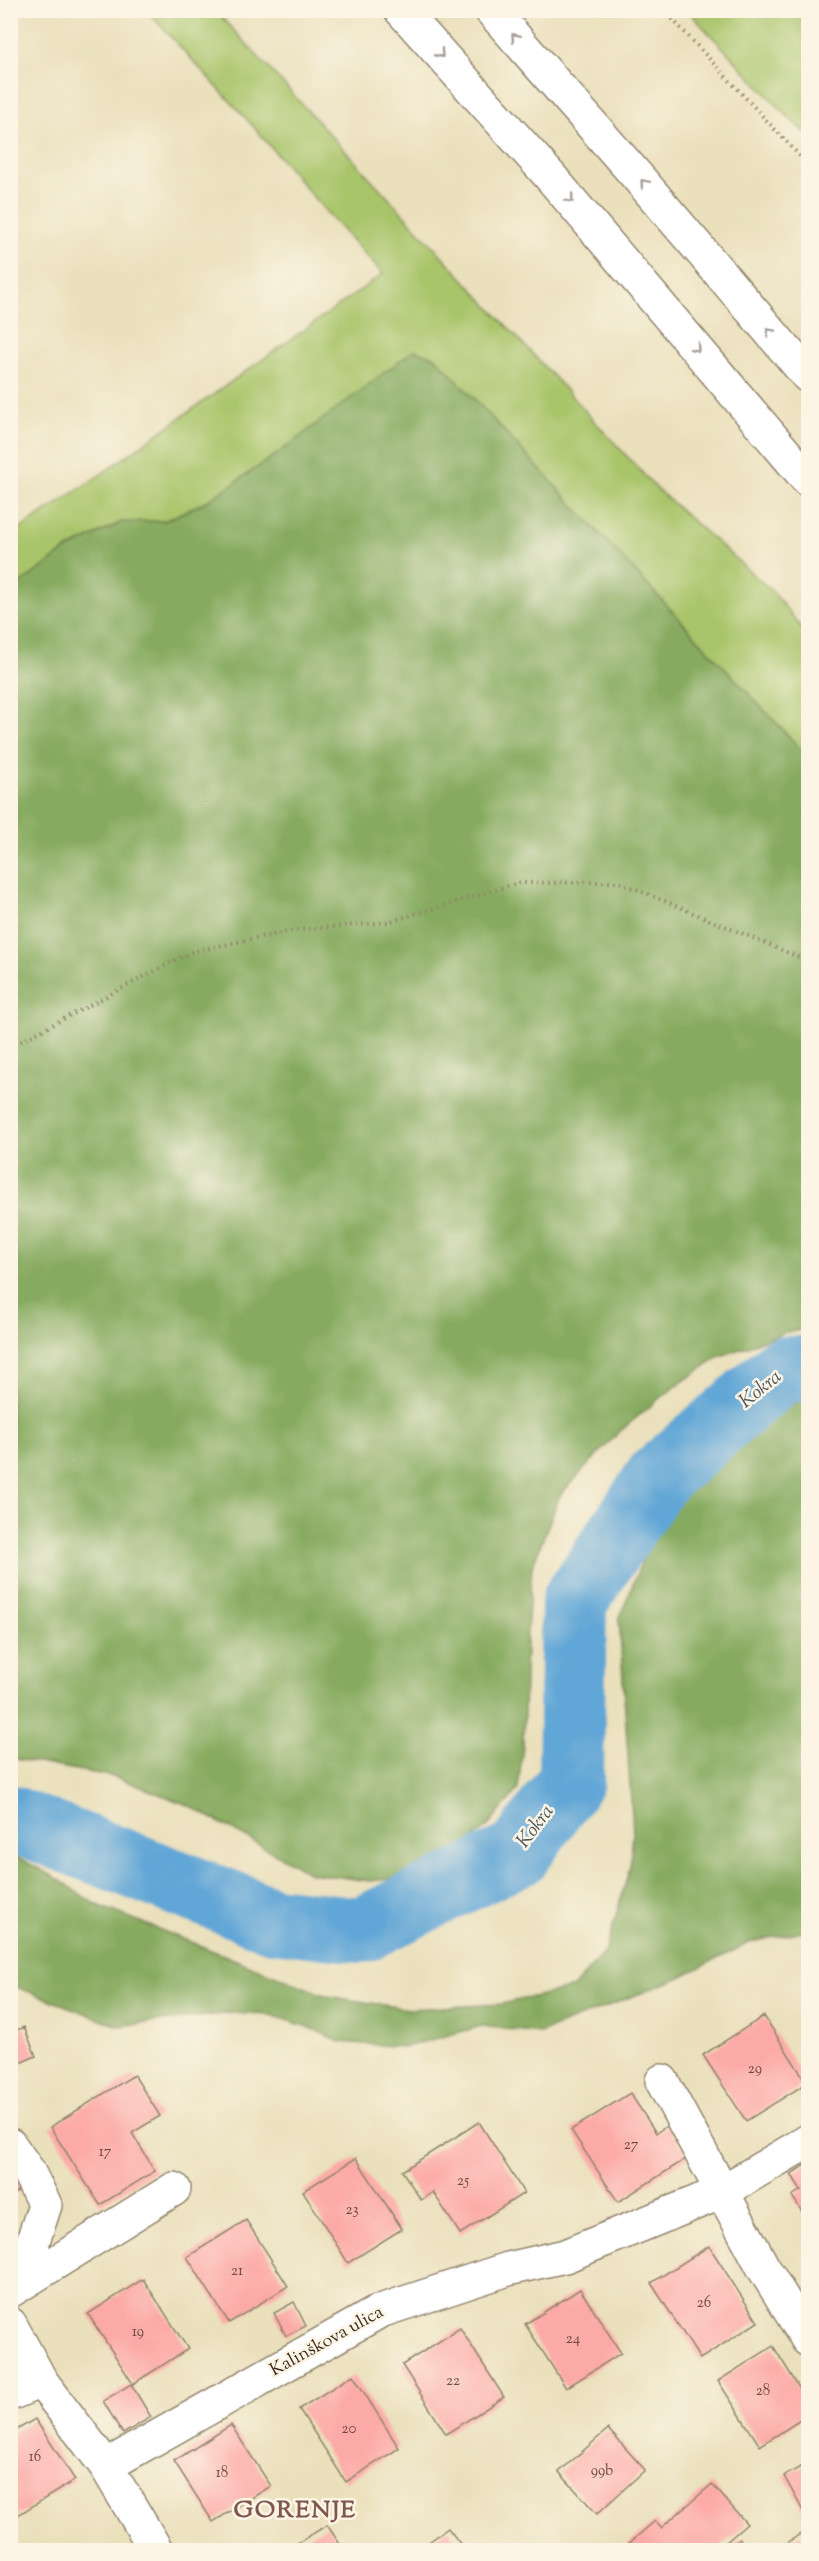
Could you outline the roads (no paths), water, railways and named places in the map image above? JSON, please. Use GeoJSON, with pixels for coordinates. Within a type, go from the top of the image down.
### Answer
{"type":"FeatureCollection","features":[{"type":"Feature","properties":{"kind":"main road"},"geometry":{"type":"LineString","coordinates":[[401,10],[549,175],[808,480]]}},
{"type":"Feature","properties":{"kind":"main road"},"geometry":{"type":"LineString","coordinates":[[491,10],[808,376]]}},
{"type":"Feature","properties":{"kind":"main road"},"geometry":{"type":"LineString","coordinates":[[662,2081],[762,2267],[808,2340]]}},
{"type":"Feature","properties":{"kind":"main road","name":"Kalinškova ulica"},"geometry":{"type":"LineString","coordinates":[[106,2466],[380,2311],[508,2269],[565,2256],[722,2192],[808,2141]]}},
{"type":"Feature","properties":{"kind":"main road"},"geometry":{"type":"LineString","coordinates":[[10,2145],[28,2171],[45,2205],[21,2285]]}},
{"type":"Feature","properties":{"kind":"main road"},"geometry":{"type":"LineString","coordinates":[[21,2285],[174,2189]]}},
{"type":"Feature","properties":{"kind":"main road"},"geometry":{"type":"LineString","coordinates":[[10,2324],[41,2381],[106,2466],[156,2550]]}},
{"type":"Feature","properties":{"kind":"main road"},"geometry":{"type":"LineString","coordinates":[[10,2394],[41,2381]]}},
{"type":"Feature","properties":{"kind":"waterway","name":"Kokra"},"geometry":{"type":"LineString","coordinates":[[10,1818],[273,1920],[362,1930],[519,1853],[571,1780],[574,1602],[658,1477],[783,1369],[808,1369]]}},
{"type":"Feature","properties":{"kind":"district","name":"GORENJE"},"geometry":{"type":"Point","coordinates":[295,2511]}}]}
